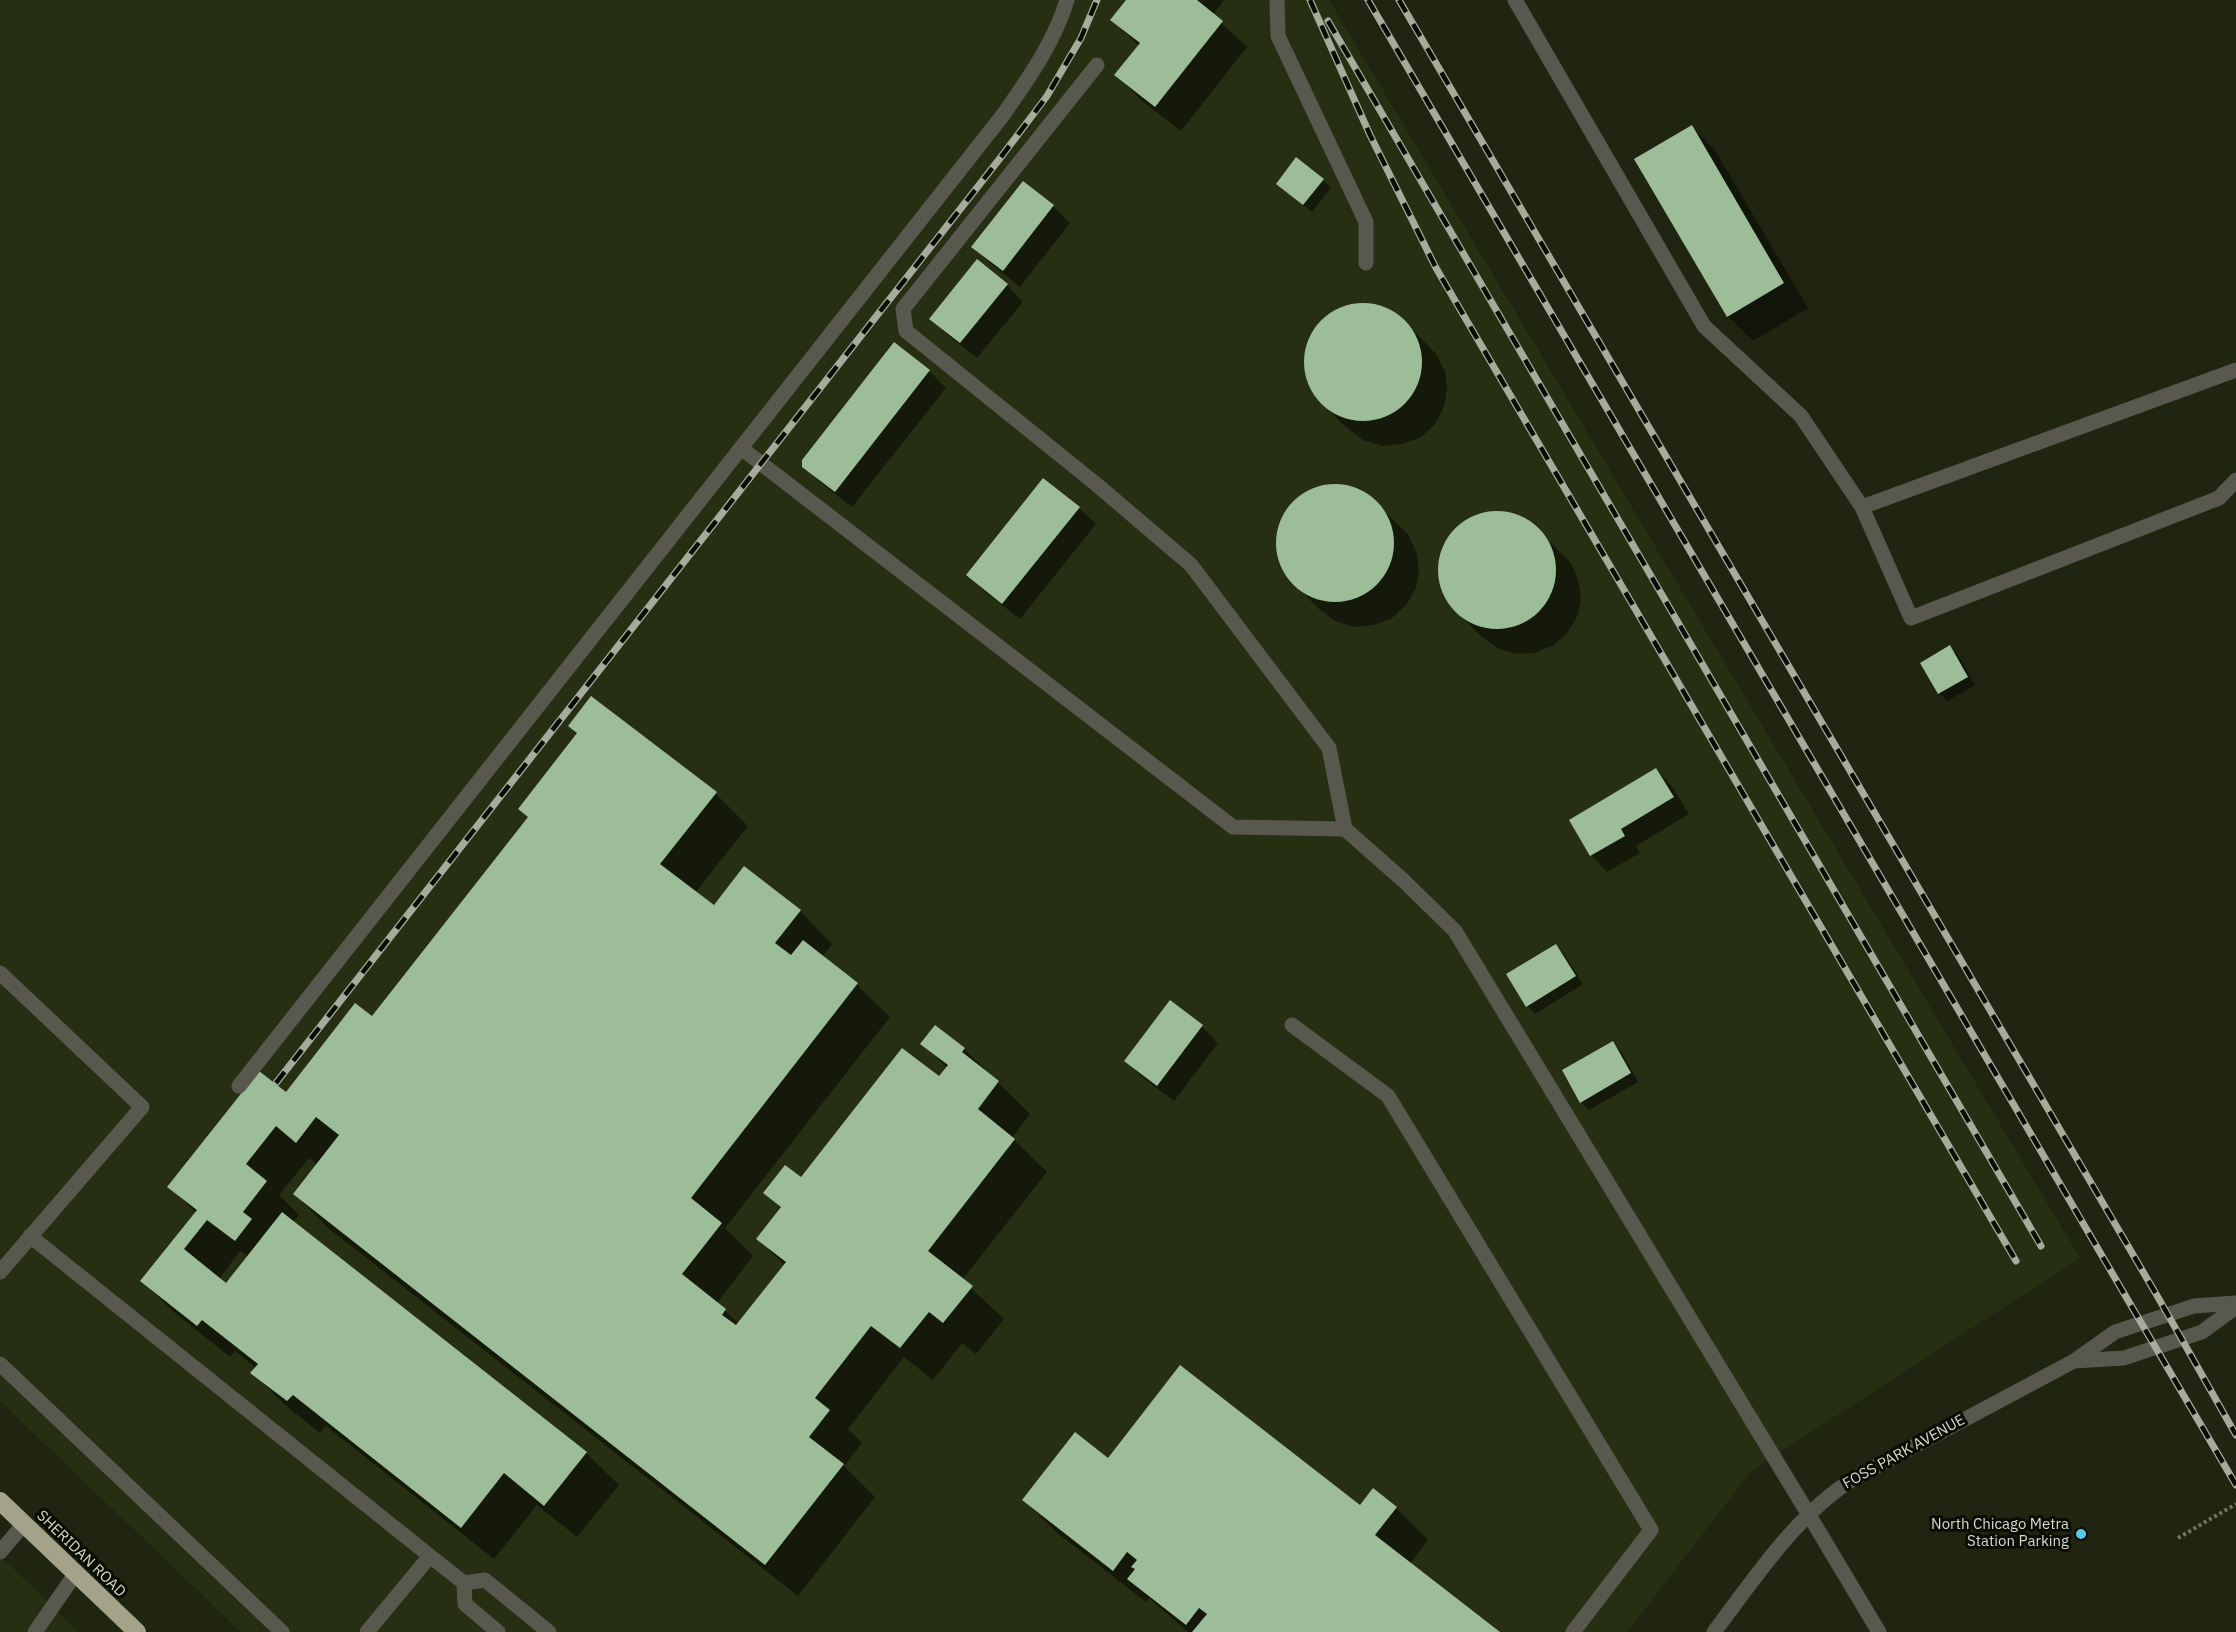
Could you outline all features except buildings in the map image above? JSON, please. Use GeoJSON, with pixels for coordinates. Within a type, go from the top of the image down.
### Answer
{"type":"FeatureCollection","features":[{"type":"Feature","properties":{"kind":"highway","name":"SHERIDAN ROAD"},"geometry":{"type":"LineString","coordinates":[[0,1501],[137,1632]]}},
{"type":"Feature","properties":{"kind":"street"},"geometry":{"type":"LineString","coordinates":[[239,1086],[1003,115],[1031,75],[1060,23],[1067,0]]}},
{"type":"Feature","properties":{"kind":"street"},"geometry":{"type":"LineString","coordinates":[[1277,0],[1278,36],[1366,222],[1366,263]]}},
{"type":"Feature","properties":{"kind":"street"},"geometry":{"type":"LineString","coordinates":[[1515,0],[1704,326],[1801,416],[1862,507],[1911,618],[2219,498],[2236,480]]}},
{"type":"Feature","properties":{"kind":"street"},"geometry":{"type":"LineString","coordinates":[[1097,65],[903,309],[906,331],[1096,484],[1191,565],[1329,747],[1345,830],[1404,881],[1455,931],[1879,1632]]}},
{"type":"Feature","properties":{"kind":"street"},"geometry":{"type":"LineString","coordinates":[[1862,507],[2236,370]]}},
{"type":"Feature","properties":{"kind":"street"},"geometry":{"type":"LineString","coordinates":[[741,448],[1233,827],[1345,830]]}},
{"type":"Feature","properties":{"kind":"street"},"geometry":{"type":"LineString","coordinates":[[0,973],[142,1107],[0,1272]]}},
{"type":"Feature","properties":{"kind":"street"},"geometry":{"type":"LineString","coordinates":[[1292,1025],[1388,1096],[1651,1530],[1573,1632]]}},
{"type":"Feature","properties":{"kind":"street"},"geometry":{"type":"LineString","coordinates":[[30,1236],[464,1583],[485,1580],[549,1632]]}},
{"type":"Feature","properties":{"kind":"street","name":"FOSS PARK AVENUE"},"geometry":{"type":"LineString","coordinates":[[2074,1361],[2124,1358],[2202,1332],[2236,1305]]}},
{"type":"Feature","properties":{"kind":"street","name":"FOSS PARK AVENUE"},"geometry":{"type":"LineString","coordinates":[[1714,1632],[1779,1548],[1809,1515],[1840,1487],[2074,1361],[2115,1332],[2194,1306],[2236,1305]]}},
{"type":"Feature","properties":{"kind":"street"},"geometry":{"type":"LineString","coordinates":[[0,1364],[282,1632]]}},
{"type":"Feature","properties":{"kind":"street"},"geometry":{"type":"LineString","coordinates":[[0,1552],[24,1524]]}},
{"type":"Feature","properties":{"kind":"street"},"geometry":{"type":"LineString","coordinates":[[367,1632],[430,1556]]}},
{"type":"Feature","properties":{"kind":"street"},"geometry":{"type":"LineString","coordinates":[[35,1632],[76,1573]]}},
{"type":"Feature","properties":{"kind":"street"},"geometry":{"type":"LineString","coordinates":[[464,1583],[465,1605],[498,1632]]}},
{"type":"Feature","properties":{"kind":"path"},"geometry":{"type":"LineString","coordinates":[[2178,1538],[2236,1504]]}},
{"type":"Feature","properties":{"kind":"shaded area"},"geometry":{"type":"Polygon","coordinates":[[[0,0],[1329,0],[2080,1258],[1751,1471],[1627,1632],[241,1632],[0,1401],[0,0]]]}},
{"type":"Feature","properties":{"kind":"shaded area"},"geometry":{"type":"Polygon","coordinates":[[[0,1556],[79,1632],[0,1632],[0,1556]]]}},
{"type":"Feature","properties":{"kind":"railway"},"geometry":{"type":"LineString","coordinates":[[276,1083],[1001,157],[1047,96],[1081,38],[1097,0]]}},
{"type":"Feature","properties":{"kind":"railway"},"geometry":{"type":"LineString","coordinates":[[1310,0],[1370,135],[1436,268],[2016,1261]]}},
{"type":"Feature","properties":{"kind":"railway"},"geometry":{"type":"LineString","coordinates":[[1368,0],[2236,1485]]}},
{"type":"Feature","properties":{"kind":"railway"},"geometry":{"type":"LineString","coordinates":[[1399,0],[2159,1299],[2236,1435]]}},
{"type":"Feature","properties":{"kind":"railway"},"geometry":{"type":"LineString","coordinates":[[1328,21],[2041,1246]]}},
{"type":"Feature","properties":{"kind":"place","name":"North Chicago Metra Station Parking"},"geometry":{"type":"Point","coordinates":[2081,1534]}}]}
